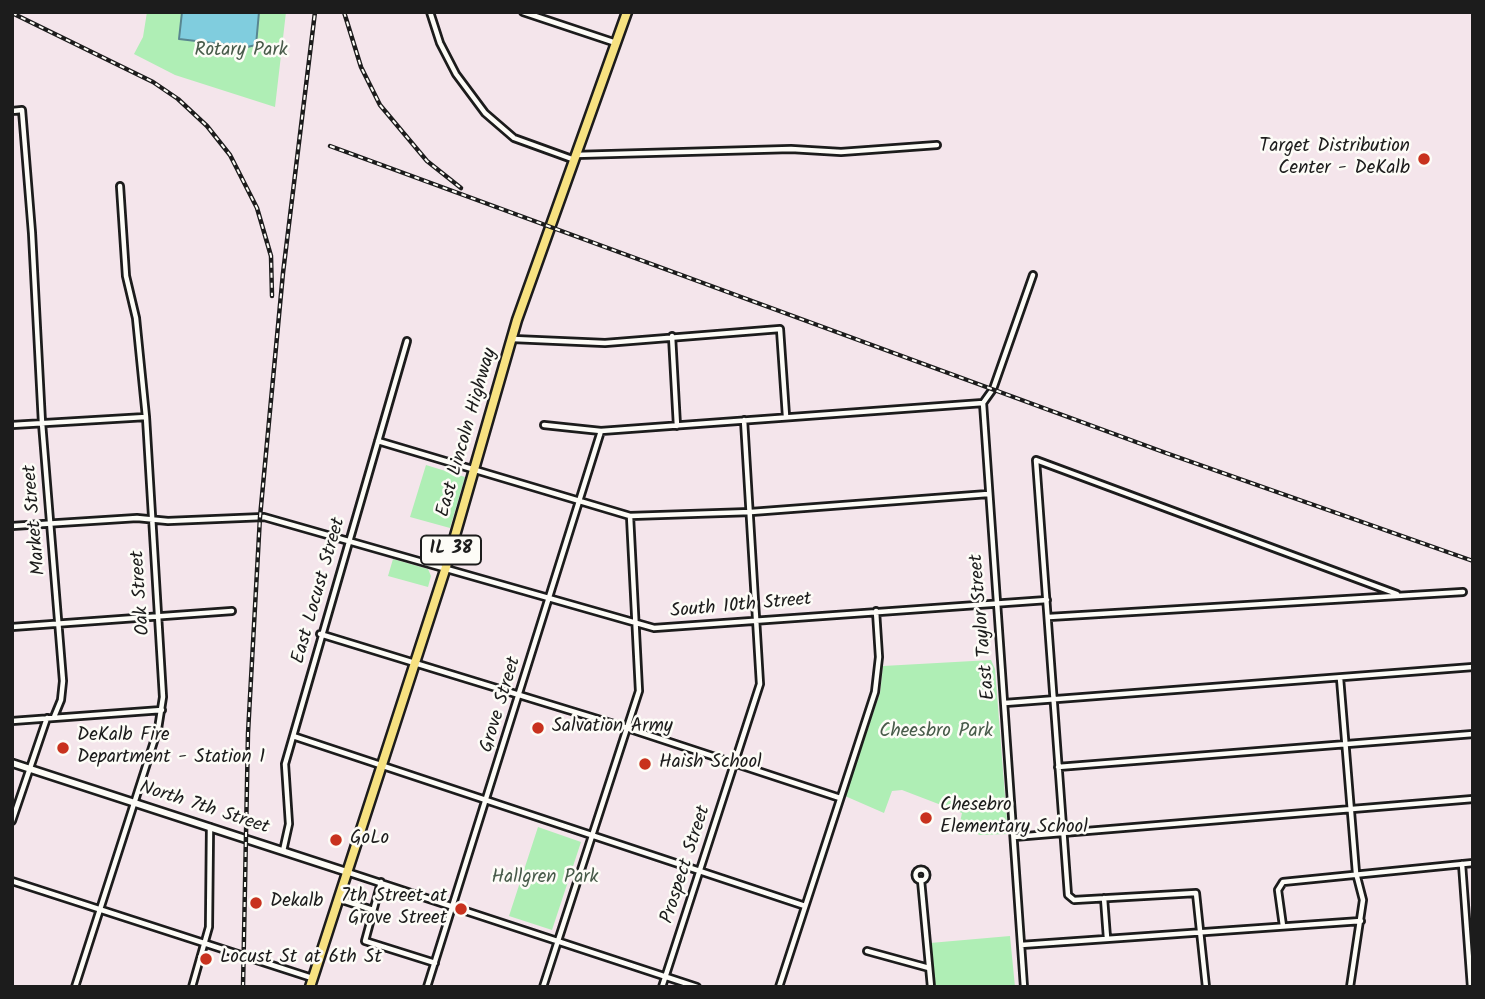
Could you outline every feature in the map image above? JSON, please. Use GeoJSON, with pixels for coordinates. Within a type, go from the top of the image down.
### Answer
{"type":"FeatureCollection","features":[{"type":"Feature","properties":{"kind":"main road","name":"East Lincoln Highway"},"geometry":{"type":"LineString","coordinates":[[312,982],[446,567],[511,339],[573,157],[627,12]]}},
{"type":"Feature","properties":{"kind":"street"},"geometry":{"type":"LineString","coordinates":[[430,12],[451,64],[485,113],[514,138],[573,157],[790,149],[841,152],[937,145]]}},
{"type":"Feature","properties":{"kind":"street"},"geometry":{"type":"LineString","coordinates":[[523,12],[617,43]]}},
{"type":"Feature","properties":{"kind":"street","name":"Market Street"},"geometry":{"type":"LineString","coordinates":[[12,111],[22,110],[58,623],[62,693],[54,716]]}},
{"type":"Feature","properties":{"kind":"street","name":"Oak Street"},"geometry":{"type":"LineString","coordinates":[[75,987],[162,710],[146,417],[136,318],[126,276],[120,186]]}},
{"type":"Feature","properties":{"kind":"street"},"geometry":{"type":"LineString","coordinates":[[544,425],[601,430],[983,403],[995,383],[1033,275]]}},
{"type":"Feature","properties":{"kind":"street"},"geometry":{"type":"LineString","coordinates":[[511,339],[605,343],[780,329],[786,416]]}},
{"type":"Feature","properties":{"kind":"street"},"geometry":{"type":"LineString","coordinates":[[672,337],[677,426]]}},
{"type":"Feature","properties":{"kind":"street","name":"East Locust Street"},"geometry":{"type":"LineString","coordinates":[[283,851],[289,824],[284,769],[320,634],[407,341]]}},
{"type":"Feature","properties":{"kind":"street","name":"East Taylor Street"},"geometry":{"type":"LineString","coordinates":[[983,403],[1024,987]]}},
{"type":"Feature","properties":{"kind":"street"},"geometry":{"type":"LineString","coordinates":[[12,425],[146,417]]}},
{"type":"Feature","properties":{"kind":"street","name":"Prospect Street"},"geometry":{"type":"LineString","coordinates":[[662,987],[760,684],[744,419]]}},
{"type":"Feature","properties":{"kind":"street","name":"Grove Street"},"geometry":{"type":"LineString","coordinates":[[427,987],[551,598],[601,430]]}},
{"type":"Feature","properties":{"kind":"street"},"geometry":{"type":"LineString","coordinates":[[378,441],[630,516],[751,512],[988,494]]}},
{"type":"Feature","properties":{"kind":"street"},"geometry":{"type":"LineString","coordinates":[[1206,987],[1199,898],[1191,892],[1077,900],[1071,899],[1067,892],[1036,460],[1397,594]]}},
{"type":"Feature","properties":{"kind":"street"},"geometry":{"type":"LineString","coordinates":[[543,987],[640,684],[630,516]]}},
{"type":"Feature","properties":{"kind":"street","name":"South 10th Street"},"geometry":{"type":"LineString","coordinates":[[12,526],[264,517],[654,628],[1047,600]]}},
{"type":"Feature","properties":{"kind":"street"},"geometry":{"type":"LineString","coordinates":[[1049,617],[1463,592]]}},
{"type":"Feature","properties":{"kind":"street"},"geometry":{"type":"LineString","coordinates":[[12,627],[232,611]]}},
{"type":"Feature","properties":{"kind":"street"},"geometry":{"type":"LineString","coordinates":[[779,987],[879,673],[876,611]]}},
{"type":"Feature","properties":{"kind":"street"},"geometry":{"type":"LineString","coordinates":[[320,634],[414,661],[519,697],[626,728],[840,798]]}},
{"type":"Feature","properties":{"kind":"street"},"geometry":{"type":"LineString","coordinates":[[1004,703],[1473,667]]}},
{"type":"Feature","properties":{"kind":"street"},"geometry":{"type":"LineString","coordinates":[[1340,678],[1356,873],[1363,892],[1350,987]]}},
{"type":"Feature","properties":{"kind":"street"},"geometry":{"type":"LineString","coordinates":[[12,720],[162,710]]}},
{"type":"Feature","properties":{"kind":"street"},"geometry":{"type":"LineString","coordinates":[[12,821],[47,718]]}},
{"type":"Feature","properties":{"kind":"street"},"geometry":{"type":"LineString","coordinates":[[1058,767],[1473,734]]}},
{"type":"Feature","properties":{"kind":"street"},"geometry":{"type":"LineString","coordinates":[[293,736],[805,906]]}},
{"type":"Feature","properties":{"kind":"street","name":"North 7th Street"},"geometry":{"type":"LineString","coordinates":[[12,763],[347,872]]}},
{"type":"Feature","properties":{"kind":"street"},"geometry":{"type":"LineString","coordinates":[[1014,837],[1473,799]]}},
{"type":"Feature","properties":{"kind":"street"},"geometry":{"type":"LineString","coordinates":[[192,987],[209,927],[211,826]]}},
{"type":"Feature","properties":{"kind":"street"},"geometry":{"type":"LineString","coordinates":[[1283,926],[1278,890],[1280,884],[1356,873],[1473,863]]}},
{"type":"Feature","properties":{"kind":"street"},"geometry":{"type":"LineString","coordinates":[[1462,864],[1471,987]]}},
{"type":"Feature","properties":{"kind":"street"},"geometry":{"type":"LineString","coordinates":[[347,872],[697,987]]}},
{"type":"Feature","properties":{"kind":"street"},"geometry":{"type":"LineString","coordinates":[[921,880],[931,987]]}},
{"type":"Feature","properties":{"kind":"street"},"geometry":{"type":"LineString","coordinates":[[12,881],[206,944],[312,982]]}},
{"type":"Feature","properties":{"kind":"street"},"geometry":{"type":"LineString","coordinates":[[382,882],[365,941],[435,963]]}},
{"type":"Feature","properties":{"kind":"street"},"geometry":{"type":"LineString","coordinates":[[1104,898],[1107,938]]}},
{"type":"Feature","properties":{"kind":"street"},"geometry":{"type":"LineString","coordinates":[[339,899],[373,910]]}},
{"type":"Feature","properties":{"kind":"street"},"geometry":{"type":"LineString","coordinates":[[1021,945],[1361,921]]}},
{"type":"Feature","properties":{"kind":"street"},"geometry":{"type":"LineString","coordinates":[[867,951],[929,968]]}},
{"type":"Feature","properties":{"kind":"green space","name":"Rotary Park"},"geometry":{"type":"Polygon","coordinates":[[[147,12],[286,12],[275,107],[175,75],[134,54],[143,37],[147,12]]]}},
{"type":"Feature","properties":{"kind":"green space"},"geometry":{"type":"Polygon","coordinates":[[[426,465],[465,477],[450,528],[410,517],[426,465]]]}},
{"type":"Feature","properties":{"kind":"green space"},"geometry":{"type":"Polygon","coordinates":[[[393,559],[428,569],[431,576],[428,587],[388,576],[393,559]]]}},
{"type":"Feature","properties":{"kind":"green space","name":"Cheesbro Park"},"geometry":{"type":"Polygon","coordinates":[[[991,660],[995,669],[1008,834],[980,835],[959,827],[962,813],[902,790],[892,791],[884,813],[845,796],[880,693],[883,666],[991,660]]]}},
{"type":"Feature","properties":{"kind":"green space","name":"Hallgren Park"},"geometry":{"type":"Polygon","coordinates":[[[538,827],[581,842],[552,930],[509,916],[538,827]]]}},
{"type":"Feature","properties":{"kind":"green space"},"geometry":{"type":"Polygon","coordinates":[[[1010,936],[1015,987],[933,987],[930,943],[1010,936]]]}},
{"type":"Feature","properties":{"kind":"water"},"geometry":{"type":"Polygon","coordinates":[[[182,12],[259,12],[256,45],[247,47],[179,39],[182,12]]]}},
{"type":"Feature","properties":{"kind":"railway"},"geometry":{"type":"LineString","coordinates":[[243,987],[248,733],[260,517],[283,273],[315,12]]}},
{"type":"Feature","properties":{"kind":"railway"},"geometry":{"type":"LineString","coordinates":[[344,12],[361,67],[380,105],[427,161],[461,188]]}},
{"type":"Feature","properties":{"kind":"railway"},"geometry":{"type":"LineString","coordinates":[[12,13],[153,82],[178,99],[207,126],[230,155],[257,208],[271,256],[272,296]]}},
{"type":"Feature","properties":{"kind":"railway"},"geometry":{"type":"LineString","coordinates":[[330,146],[1166,453],[1473,561]]}},
{"type":"Feature","properties":{"kind":"place","name":"Target Distribution Center - DeKalb"},"geometry":{"type":"Point","coordinates":[1424,159]}},
{"type":"Feature","properties":{"kind":"place","name":"Salvation Army"},"geometry":{"type":"Point","coordinates":[538,728]}},
{"type":"Feature","properties":{"kind":"place","name":"DeKalb Fire Department - Station 1"},"geometry":{"type":"Point","coordinates":[63,748]}},
{"type":"Feature","properties":{"kind":"place","name":"Haish School"},"geometry":{"type":"Point","coordinates":[645,764]}},
{"type":"Feature","properties":{"kind":"place","name":"Chesebro Elementary School"},"geometry":{"type":"Point","coordinates":[926,818]}},
{"type":"Feature","properties":{"kind":"place","name":"GoLo"},"geometry":{"type":"Point","coordinates":[336,840]}},
{"type":"Feature","properties":{"kind":"place","name":"Dekalb"},"geometry":{"type":"Point","coordinates":[256,903]}},
{"type":"Feature","properties":{"kind":"place","name":"7th Street at Grove Street"},"geometry":{"type":"Point","coordinates":[461,909]}},
{"type":"Feature","properties":{"kind":"place","name":"Locust St at 6th St"},"geometry":{"type":"Point","coordinates":[206,959]}}]}
